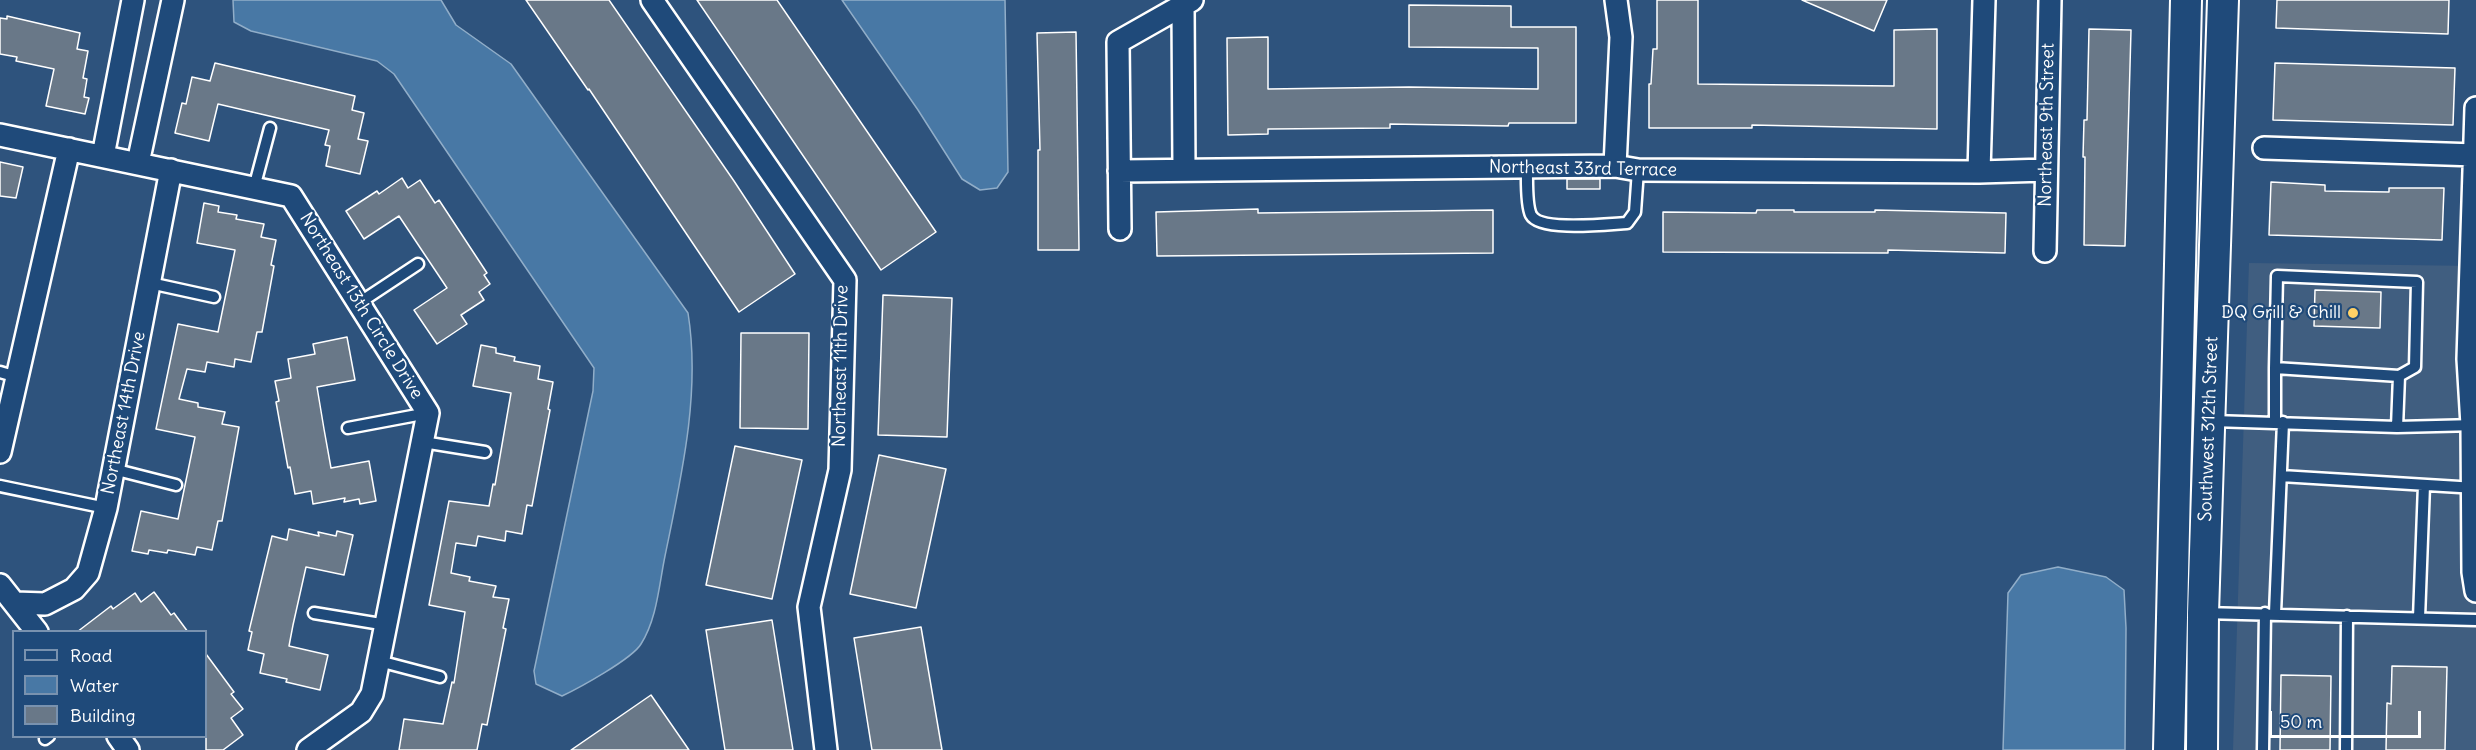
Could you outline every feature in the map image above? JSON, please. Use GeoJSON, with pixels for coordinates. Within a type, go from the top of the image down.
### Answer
{"type":"FeatureCollection","features":[{"type":"Feature","properties":{"kind":"main road","name":"Southwest 312th Street"},"geometry":{"type":"LineString","coordinates":[[2169,750],[2186,0]]}},
{"type":"Feature","properties":{"kind":"main road","name":"Southwest 312th Street"},"geometry":{"type":"LineString","coordinates":[[2202,750],[2203,613],[2223,0]]}},
{"type":"Feature","properties":{"kind":"main road"},"geometry":{"type":"LineString","coordinates":[[2182,165],[2196,198],[2192,392],[2200,418],[2209,421]]}},
{"type":"Feature","properties":{"kind":"street"},"geometry":{"type":"LineString","coordinates":[[103,156],[133,0]]}},
{"type":"Feature","properties":{"kind":"street"},"geometry":{"type":"LineString","coordinates":[[138,163],[173,0]]}},
{"type":"Feature","properties":{"kind":"street","name":"Northeast 11th Drive"},"geometry":{"type":"LineString","coordinates":[[652,0],[845,280],[840,470],[809,607],[826,750]]}},
{"type":"Feature","properties":{"kind":"street"},"geometry":{"type":"LineString","coordinates":[[1615,166],[1622,37],[1616,0]]}},
{"type":"Feature","properties":{"kind":"street"},"geometry":{"type":"LineString","coordinates":[[1979,172],[1984,0]]}},
{"type":"Feature","properties":{"kind":"street","name":"Northeast 9th Street"},"geometry":{"type":"LineString","coordinates":[[2045,251],[2050,0]]}},
{"type":"Feature","properties":{"kind":"street"},"geometry":{"type":"LineString","coordinates":[[1184,170],[1187,2]]}},
{"type":"Feature","properties":{"kind":"street"},"geometry":{"type":"LineString","coordinates":[[1120,229],[1118,42],[1187,2]]}},
{"type":"Feature","properties":{"kind":"street"},"geometry":{"type":"LineString","coordinates":[[2476,108],[2472,359],[2476,591]]}},
{"type":"Feature","properties":{"kind":"street","name":"Northeast 13th Circle Drive"},"geometry":{"type":"LineString","coordinates":[[0,135],[291,196],[429,413],[372,694],[361,712],[308,750]]}},
{"type":"Feature","properties":{"kind":"street"},"geometry":{"type":"LineString","coordinates":[[2264,148],[2475,155]]}},
{"type":"Feature","properties":{"kind":"street"},"geometry":{"type":"LineString","coordinates":[[0,452],[9,374],[69,149]]}},
{"type":"Feature","properties":{"kind":"street","name":"Northeast 33rd Terrace"},"geometry":{"type":"LineString","coordinates":[[1119,171],[1615,166],[1638,170],[1979,172],[2046,170]]}},
{"type":"Feature","properties":{"kind":"street","name":"Northeast 14th Drive"},"geometry":{"type":"LineString","coordinates":[[15,603],[45,604],[74,589],[88,573],[106,508],[171,170]]}},
{"type":"Feature","properties":{"kind":"street"},"geometry":{"type":"LineString","coordinates":[[0,585],[35,630]]}},
{"type":"Feature","properties":{"kind":"lane"},"geometry":{"type":"LineString","coordinates":[[254,188],[270,128]]}},
{"type":"Feature","properties":{"kind":"lane"},"geometry":{"type":"LineString","coordinates":[[1527,168],[1530,213],[1536,222],[1549,225],[1627,223],[1635,212],[1638,170]]}},
{"type":"Feature","properties":{"kind":"lane"},"geometry":{"type":"LineString","coordinates":[[359,303],[418,264]]}},
{"type":"Feature","properties":{"kind":"lane"},"geometry":{"type":"LineString","coordinates":[[2263,750],[2270,613],[2281,476],[2275,368],[2277,276],[2418,282],[2415,367],[2399,376],[2275,368]]}},
{"type":"Feature","properties":{"kind":"lane"},"geometry":{"type":"LineString","coordinates":[[150,283],[214,297]]}},
{"type":"Feature","properties":{"kind":"lane"},"geometry":{"type":"LineString","coordinates":[[2397,427],[2399,376]]}},
{"type":"Feature","properties":{"kind":"lane"},"geometry":{"type":"LineString","coordinates":[[348,428],[429,413]]}},
{"type":"Feature","properties":{"kind":"lane"},"geometry":{"type":"LineString","coordinates":[[2209,421],[2397,427],[2474,425]]}},
{"type":"Feature","properties":{"kind":"lane"},"geometry":{"type":"LineString","coordinates":[[423,442],[485,452]]}},
{"type":"Feature","properties":{"kind":"lane"},"geometry":{"type":"LineString","coordinates":[[113,468],[176,485]]}},
{"type":"Feature","properties":{"kind":"lane"},"geometry":{"type":"LineString","coordinates":[[2281,476],[2474,488]]}},
{"type":"Feature","properties":{"kind":"lane"},"geometry":{"type":"LineString","coordinates":[[2419,618],[2424,485]]}},
{"type":"Feature","properties":{"kind":"lane"},"geometry":{"type":"LineString","coordinates":[[0,486],[106,508]]}},
{"type":"Feature","properties":{"kind":"lane"},"geometry":{"type":"LineString","coordinates":[[314,613],[387,625]]}},
{"type":"Feature","properties":{"kind":"lane"},"geometry":{"type":"LineString","coordinates":[[2203,613],[2476,620]]}},
{"type":"Feature","properties":{"kind":"lane"},"geometry":{"type":"LineString","coordinates":[[2346,750],[2347,616]]}},
{"type":"Feature","properties":{"kind":"lane"},"geometry":{"type":"LineString","coordinates":[[379,661],[440,677]]}},
{"type":"Feature","properties":{"kind":"shaded area"},"geometry":{"type":"Polygon","coordinates":[[[2249,263],[2476,266],[2476,750],[2233,750],[2249,263]]]}},
{"type":"Feature","properties":{"kind":"water"},"geometry":{"type":"Polygon","coordinates":[[[233,0],[441,0],[456,25],[511,64],[688,313],[691,343],[691,404],[683,466],[651,624],[636,650],[617,665],[562,696],[536,684],[534,671],[593,391],[594,368],[394,74],[377,61],[251,31],[234,22],[233,0]]]}},
{"type":"Feature","properties":{"kind":"water"},"geometry":{"type":"Polygon","coordinates":[[[842,0],[1005,0],[1008,172],[997,188],[980,190],[962,179],[918,110],[842,0]]]}},
{"type":"Feature","properties":{"kind":"water"},"geometry":{"type":"Polygon","coordinates":[[[2058,567],[2106,577],[2124,590],[2125,750],[2003,750],[2008,593],[2021,575],[2058,567]]]}},
{"type":"Feature","properties":{"kind":"building"},"geometry":{"type":"Polygon","coordinates":[[[526,0],[609,0],[795,274],[739,312],[589,89],[526,0]]]}},
{"type":"Feature","properties":{"kind":"building"},"geometry":{"type":"Polygon","coordinates":[[[697,0],[777,0],[936,232],[881,270],[697,0]]]}},
{"type":"Feature","properties":{"kind":"building"},"geometry":{"type":"Polygon","coordinates":[[[1657,0],[1698,0],[1698,84],[1894,86],[1894,30],[1937,29],[1937,129],[1752,125],[1752,128],[1649,128],[1649,84],[1651,84],[1653,49],[1657,49],[1657,0]]]}},
{"type":"Feature","properties":{"kind":"building"},"geometry":{"type":"Polygon","coordinates":[[[1802,0],[1887,0],[1874,31],[1802,0]]]}},
{"type":"Feature","properties":{"kind":"building"},"geometry":{"type":"Polygon","coordinates":[[[2277,0],[2449,0],[2448,34],[2276,28],[2277,0]]]}},
{"type":"Feature","properties":{"kind":"building"},"geometry":{"type":"Polygon","coordinates":[[[1409,5],[1511,6],[1511,27],[1576,27],[1576,123],[1509,123],[1508,126],[1390,124],[1390,128],[1268,129],[1268,134],[1228,135],[1227,38],[1268,37],[1268,89],[1409,87],[1538,89],[1538,48],[1409,47],[1409,5]]]}},
{"type":"Feature","properties":{"kind":"building"},"geometry":{"type":"Polygon","coordinates":[[[7,16],[80,33],[77,49],[88,51],[83,78],[87,79],[84,97],[89,98],[85,114],[46,106],[54,69],[16,61],[17,57],[0,54],[0,18],[7,19],[7,16]]]}},
{"type":"Feature","properties":{"kind":"building"},"geometry":{"type":"Polygon","coordinates":[[[2089,29],[2131,30],[2125,246],[2084,245],[2085,157],[2083,157],[2084,120],[2087,120],[2089,29]]]}},
{"type":"Feature","properties":{"kind":"building"},"geometry":{"type":"Polygon","coordinates":[[[1076,32],[1079,250],[1038,250],[1038,150],[1040,150],[1037,33],[1076,32]]]}},
{"type":"Feature","properties":{"kind":"building"},"geometry":{"type":"Polygon","coordinates":[[[215,63],[355,96],[352,110],[364,113],[358,139],[368,141],[360,174],[326,166],[330,146],[325,145],[329,130],[218,104],[209,141],[175,133],[182,103],[186,104],[192,77],[210,81],[215,63]]]}},
{"type":"Feature","properties":{"kind":"building"},"geometry":{"type":"Polygon","coordinates":[[[2275,63],[2455,68],[2453,125],[2273,120],[2275,63]]]}},
{"type":"Feature","properties":{"kind":"building"},"geometry":{"type":"Polygon","coordinates":[[[0,162],[23,167],[16,198],[0,196],[0,162]]]}},
{"type":"Feature","properties":{"kind":"building"},"geometry":{"type":"Polygon","coordinates":[[[402,178],[408,188],[420,180],[435,203],[439,200],[487,273],[484,275],[490,284],[479,292],[484,300],[461,315],[467,324],[437,344],[414,310],[447,288],[399,216],[364,239],[346,211],[377,191],[379,194],[402,178]]]}},
{"type":"Feature","properties":{"kind":"building"},"geometry":{"type":"Polygon","coordinates":[[[1567,179],[1600,179],[1600,189],[1567,189],[1567,179]]]}},
{"type":"Feature","properties":{"kind":"building"},"geometry":{"type":"Polygon","coordinates":[[[2271,182],[2325,185],[2325,191],[2389,192],[2389,188],[2444,188],[2442,240],[2269,235],[2271,182]]]}},
{"type":"Feature","properties":{"kind":"building"},"geometry":{"type":"Polygon","coordinates":[[[204,203],[219,206],[218,212],[237,215],[236,219],[264,224],[261,237],[276,240],[271,265],[274,266],[262,332],[257,332],[251,362],[235,359],[234,367],[207,362],[205,372],[187,369],[179,399],[198,403],[198,407],[225,412],[222,424],[239,427],[222,521],[218,521],[212,550],[197,547],[195,555],[168,550],[167,553],[149,550],[148,554],[132,551],[141,511],[178,519],[195,437],[156,429],[178,324],[218,332],[235,250],[197,243],[204,203]]]}},
{"type":"Feature","properties":{"kind":"building"},"geometry":{"type":"Polygon","coordinates":[[[1258,209],[1258,213],[1493,210],[1493,253],[1157,256],[1156,212],[1258,209]]]}},
{"type":"Feature","properties":{"kind":"building"},"geometry":{"type":"Polygon","coordinates":[[[1757,210],[2006,213],[2005,253],[1888,250],[1888,253],[1663,252],[1663,212],[1756,213],[1757,210]]]}},
{"type":"Feature","properties":{"kind":"building"},"geometry":{"type":"Polygon","coordinates":[[[2315,290],[2381,292],[2380,328],[2314,326],[2315,290]]]}},
{"type":"Feature","properties":{"kind":"building"},"geometry":{"type":"Polygon","coordinates":[[[883,295],[952,298],[947,437],[878,435],[883,295]]]}},
{"type":"Feature","properties":{"kind":"building"},"geometry":{"type":"Polygon","coordinates":[[[741,333],[809,333],[808,429],[740,428],[741,333]]]}},
{"type":"Feature","properties":{"kind":"building"},"geometry":{"type":"Polygon","coordinates":[[[347,337],[355,380],[317,387],[324,429],[331,468],[369,461],[376,501],[360,504],[359,499],[344,502],[345,498],[313,504],[311,491],[295,494],[276,402],[279,401],[275,381],[291,378],[288,359],[315,354],[313,344],[347,337]]]}},
{"type":"Feature","properties":{"kind":"building"},"geometry":{"type":"Polygon","coordinates":[[[481,345],[496,348],[496,353],[515,357],[514,361],[540,366],[538,379],[553,382],[532,506],[527,505],[522,534],[506,531],[505,541],[478,536],[476,546],[456,543],[451,573],[470,577],[469,581],[496,586],[493,597],[509,599],[503,628],[506,629],[487,725],[482,724],[477,750],[399,750],[404,719],[443,724],[452,682],[454,683],[465,612],[429,605],[449,501],[489,506],[493,484],[495,485],[511,393],[473,386],[481,345]]]}},
{"type":"Feature","properties":{"kind":"building"},"geometry":{"type":"Polygon","coordinates":[[[735,446],[802,460],[772,599],[706,585],[735,446]]]}},
{"type":"Feature","properties":{"kind":"building"},"geometry":{"type":"Polygon","coordinates":[[[879,455],[946,469],[916,608],[850,594],[879,455]]]}},
{"type":"Feature","properties":{"kind":"building"},"geometry":{"type":"Polygon","coordinates":[[[289,529],[319,536],[318,532],[336,536],[337,531],[353,535],[344,575],[306,567],[293,625],[289,646],[328,655],[320,690],[260,673],[264,654],[248,650],[252,632],[249,631],[272,536],[287,540],[289,529]]]}},
{"type":"Feature","properties":{"kind":"building"},"geometry":{"type":"Polygon","coordinates":[[[154,592],[171,615],[174,613],[187,630],[80,630],[111,606],[113,609],[135,593],[141,602],[154,592]]]}},
{"type":"Feature","properties":{"kind":"building"},"geometry":{"type":"Polygon","coordinates":[[[772,620],[793,750],[725,750],[706,630],[772,620]]]}},
{"type":"Feature","properties":{"kind":"building"},"geometry":{"type":"Polygon","coordinates":[[[921,627],[942,750],[872,750],[854,638],[921,627]]]}},
{"type":"Feature","properties":{"kind":"building"},"geometry":{"type":"Polygon","coordinates":[[[207,655],[234,692],[231,694],[243,709],[231,718],[243,735],[223,750],[206,750],[207,655]]]}},
{"type":"Feature","properties":{"kind":"building"},"geometry":{"type":"Polygon","coordinates":[[[2392,666],[2447,667],[2445,750],[2386,750],[2387,703],[2391,704],[2392,666]]]}},
{"type":"Feature","properties":{"kind":"building"},"geometry":{"type":"Polygon","coordinates":[[[2281,675],[2331,676],[2330,750],[2280,750],[2281,675]]]}},
{"type":"Feature","properties":{"kind":"building"},"geometry":{"type":"Polygon","coordinates":[[[651,695],[689,750],[571,750],[651,695]]]}},
{"type":"Feature","properties":{"kind":"place","name":"DQ Grill & Chill"},"geometry":{"type":"Point","coordinates":[2353,313]}}]}
